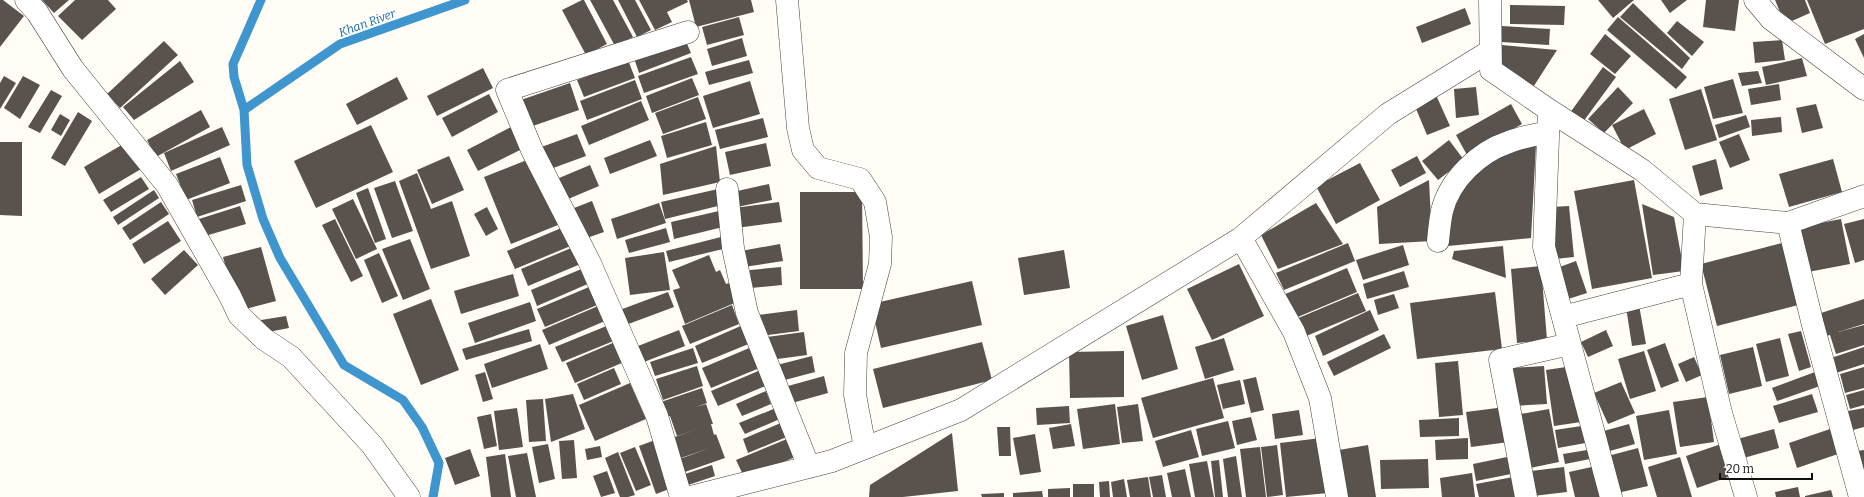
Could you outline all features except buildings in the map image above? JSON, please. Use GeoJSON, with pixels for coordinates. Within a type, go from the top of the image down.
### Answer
{"type":"FeatureCollection","features":[{"type":"Feature","properties":{"kind":"street"},"geometry":{"type":"LineString","coordinates":[[26,0],[36,12],[73,69],[167,185],[230,296],[239,315],[264,339],[290,357],[307,375],[372,445],[409,497]]}},
{"type":"Feature","properties":{"kind":"street"},"geometry":{"type":"LineString","coordinates":[[787,0],[798,128],[803,150],[818,168],[860,179],[875,202],[881,237],[880,264],[867,308],[856,360],[855,395],[865,448]]}},
{"type":"Feature","properties":{"kind":"street"},"geometry":{"type":"LineString","coordinates":[[1490,0],[1491,70],[1549,110],[1642,170],[1695,214],[1788,222],[1864,196]]}},
{"type":"Feature","properties":{"kind":"street"},"geometry":{"type":"LineString","coordinates":[[1755,0],[1771,19],[1864,89]]}},
{"type":"Feature","properties":{"kind":"street"},"geometry":{"type":"LineString","coordinates":[[680,497],[657,416],[589,261],[532,150],[507,90],[688,32]]}},
{"type":"Feature","properties":{"kind":"street"},"geometry":{"type":"LineString","coordinates":[[691,497],[832,461],[961,410],[1241,238],[1388,114],[1490,51]]}},
{"type":"Feature","properties":{"kind":"street"},"geometry":{"type":"LineString","coordinates":[[1549,110],[1544,247],[1611,497]]}},
{"type":"Feature","properties":{"kind":"street"},"geometry":{"type":"LineString","coordinates":[[1438,241],[1442,210],[1451,189],[1468,168],[1486,153],[1508,142],[1548,132]]}},
{"type":"Feature","properties":{"kind":"street"},"geometry":{"type":"LineString","coordinates":[[726,189],[733,248],[747,313],[809,467]]}},
{"type":"Feature","properties":{"kind":"street"},"geometry":{"type":"LineString","coordinates":[[1695,214],[1691,284],[1721,413],[1746,497]]}},
{"type":"Feature","properties":{"kind":"street"},"geometry":{"type":"LineString","coordinates":[[1788,222],[1813,325],[1860,497]]}},
{"type":"Feature","properties":{"kind":"street"},"geometry":{"type":"LineString","coordinates":[[1241,238],[1294,332],[1320,398],[1336,497]]}},
{"type":"Feature","properties":{"kind":"street"},"geometry":{"type":"LineString","coordinates":[[1563,317],[1691,284]]}},
{"type":"Feature","properties":{"kind":"street"},"geometry":{"type":"LineString","coordinates":[[1526,497],[1500,360],[1570,344]]}},
{"type":"Feature","properties":{"kind":"waterway"},"geometry":{"type":"LineString","coordinates":[[261,0],[233,64],[234,77],[244,110],[247,165],[263,219],[280,258],[344,365],[403,400],[422,427],[439,463],[433,497]]}},
{"type":"Feature","properties":{"kind":"waterway","name":"Khan River"},"geometry":{"type":"LineString","coordinates":[[244,110],[340,44],[465,0]]}}]}
